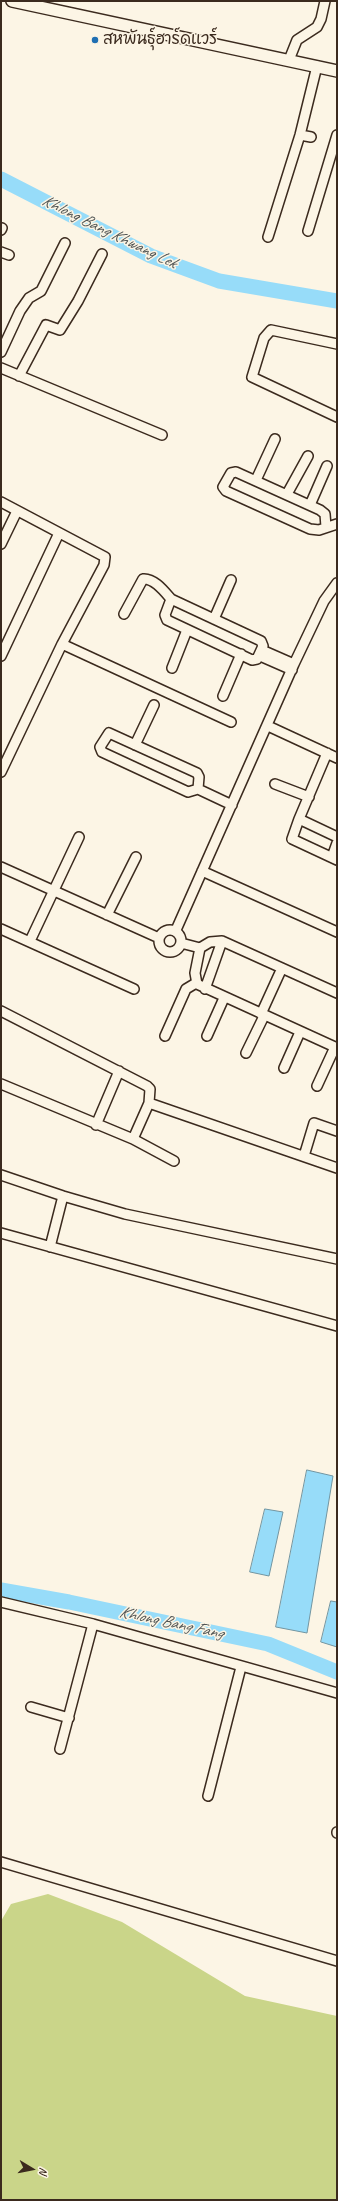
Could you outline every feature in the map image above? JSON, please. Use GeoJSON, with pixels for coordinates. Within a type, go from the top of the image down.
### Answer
{"type":"FeatureCollection","features":[{"type":"Feature","properties":{"kind":"street"},"geometry":{"type":"LineString","coordinates":[[12,1],[337,71]]}},
{"type":"Feature","properties":{"kind":"street"},"geometry":{"type":"LineString","coordinates":[[289,60],[296,40],[317,27],[321,19],[325,1]]}},
{"type":"Feature","properties":{"kind":"street"},"geometry":{"type":"LineString","coordinates":[[268,237],[300,135],[317,66]]}},
{"type":"Feature","properties":{"kind":"street"},"geometry":{"type":"LineString","coordinates":[[300,135],[311,137]]}},
{"type":"Feature","properties":{"kind":"street"},"geometry":{"type":"LineString","coordinates":[[308,231],[337,135]]}},
{"type":"Feature","properties":{"kind":"street"},"geometry":{"type":"LineString","coordinates":[[1,352],[20,311],[29,298],[41,291],[65,242]]}},
{"type":"Feature","properties":{"kind":"street"},"geometry":{"type":"LineString","coordinates":[[19,376],[46,325],[60,330],[78,301],[102,254]]}},
{"type":"Feature","properties":{"kind":"street"},"geometry":{"type":"LineString","coordinates":[[337,344],[271,330],[264,338],[252,377],[337,417]]}},
{"type":"Feature","properties":{"kind":"street"},"geometry":{"type":"LineString","coordinates":[[1,368],[162,435]]}},
{"type":"Feature","properties":{"kind":"street"},"geometry":{"type":"LineString","coordinates":[[256,480],[275,440]]}},
{"type":"Feature","properties":{"kind":"street"},"geometry":{"type":"LineString","coordinates":[[286,494],[308,456]]}},
{"type":"Feature","properties":{"kind":"street"},"geometry":{"type":"LineString","coordinates":[[310,504],[327,466]]}},
{"type":"Feature","properties":{"kind":"street"},"geometry":{"type":"LineString","coordinates":[[326,526],[325,514],[310,504],[256,480],[233,472],[223,489],[310,529],[319,530],[326,526],[337,524]]}},
{"type":"Feature","properties":{"kind":"street"},"geometry":{"type":"LineString","coordinates":[[1,502],[105,557],[104,565],[62,644],[1,772]]}},
{"type":"Feature","properties":{"kind":"street"},"geometry":{"type":"LineString","coordinates":[[1,544],[17,511]]}},
{"type":"Feature","properties":{"kind":"street"},"geometry":{"type":"LineString","coordinates":[[1,656],[59,533]]}},
{"type":"Feature","properties":{"kind":"street"},"geometry":{"type":"LineString","coordinates":[[124,614],[143,579],[148,580],[159,586],[171,600],[261,641],[261,653],[255,660],[187,630],[165,618],[171,600]]}},
{"type":"Feature","properties":{"kind":"street"},"geometry":{"type":"LineString","coordinates":[[214,619],[231,580]]}},
{"type":"Feature","properties":{"kind":"street"},"geometry":{"type":"LineString","coordinates":[[176,930],[293,667],[324,602],[337,583]]}},
{"type":"Feature","properties":{"kind":"street"},"geometry":{"type":"LineString","coordinates":[[172,668],[187,630]]}},
{"type":"Feature","properties":{"kind":"street"},"geometry":{"type":"LineString","coordinates":[[62,644],[231,722]]}},
{"type":"Feature","properties":{"kind":"street"},"geometry":{"type":"LineString","coordinates":[[261,653],[293,667]]}},
{"type":"Feature","properties":{"kind":"street"},"geometry":{"type":"LineString","coordinates":[[223,696],[241,654]]}},
{"type":"Feature","properties":{"kind":"street"},"geometry":{"type":"LineString","coordinates":[[135,745],[154,704]]}},
{"type":"Feature","properties":{"kind":"street"},"geometry":{"type":"LineString","coordinates":[[268,726],[337,758]]}},
{"type":"Feature","properties":{"kind":"street"},"geometry":{"type":"LineString","coordinates":[[198,789],[199,777],[197,773],[109,733],[100,750],[188,792],[198,789],[232,805]]}},
{"type":"Feature","properties":{"kind":"street"},"geometry":{"type":"LineString","coordinates":[[328,753],[292,839],[334,858],[337,843]]}},
{"type":"Feature","properties":{"kind":"street"},"geometry":{"type":"LineString","coordinates":[[275,784],[309,797]]}},
{"type":"Feature","properties":{"kind":"street"},"geometry":{"type":"LineString","coordinates":[[300,818],[337,837]]}},
{"type":"Feature","properties":{"kind":"street"},"geometry":{"type":"LineString","coordinates":[[30,941],[79,837]]}},
{"type":"Feature","properties":{"kind":"street"},"geometry":{"type":"LineString","coordinates":[[107,915],[136,857]]}},
{"type":"Feature","properties":{"kind":"street"},"geometry":{"type":"LineString","coordinates":[[1,867],[159,938],[162,948],[169,952],[176,950],[181,943],[181,937],[176,930]]}},
{"type":"Feature","properties":{"kind":"street"},"geometry":{"type":"LineString","coordinates":[[202,871],[337,932]]}},
{"type":"Feature","properties":{"kind":"street"},"geometry":{"type":"LineString","coordinates":[[1,929],[134,989]]}},
{"type":"Feature","properties":{"kind":"street"},"geometry":{"type":"LineString","coordinates":[[159,938],[166,930],[176,930]]}},
{"type":"Feature","properties":{"kind":"street"},"geometry":{"type":"LineString","coordinates":[[205,989],[222,941]]}},
{"type":"Feature","properties":{"kind":"street"},"geometry":{"type":"LineString","coordinates":[[316,1086],[336,1047],[205,989],[196,983],[194,973],[200,948],[210,942],[222,941],[336,990]]}},
{"type":"Feature","properties":{"kind":"street"},"geometry":{"type":"LineString","coordinates":[[181,943],[200,948]]}},
{"type":"Feature","properties":{"kind":"street"},"geometry":{"type":"LineString","coordinates":[[246,1053],[282,968]]}},
{"type":"Feature","properties":{"kind":"street"},"geometry":{"type":"LineString","coordinates":[[165,1036],[186,989],[196,983]]}},
{"type":"Feature","properties":{"kind":"street"},"geometry":{"type":"LineString","coordinates":[[207,1036],[224,998]]}},
{"type":"Feature","properties":{"kind":"street"},"geometry":{"type":"LineString","coordinates":[[1,1011],[147,1086],[150,1089],[149,1103],[133,1139]]}},
{"type":"Feature","properties":{"kind":"street"},"geometry":{"type":"LineString","coordinates":[[284,1068],[300,1032]]}},
{"type":"Feature","properties":{"kind":"street"},"geometry":{"type":"LineString","coordinates":[[96,1125],[119,1071]]}},
{"type":"Feature","properties":{"kind":"street"},"geometry":{"type":"LineString","coordinates":[[1,1084],[96,1125],[133,1139],[174,1161]]}},
{"type":"Feature","properties":{"kind":"street"},"geometry":{"type":"LineString","coordinates":[[149,1103],[337,1168]]}},
{"type":"Feature","properties":{"kind":"street"},"geometry":{"type":"LineString","coordinates":[[304,1156],[314,1123],[337,1131]]}},
{"type":"Feature","properties":{"kind":"street"},"geometry":{"type":"LineString","coordinates":[[1,1175],[63,1196],[171,1225],[337,1259]]}},
{"type":"Feature","properties":{"kind":"street"},"geometry":{"type":"LineString","coordinates":[[50,1247],[63,1196]]}},
{"type":"Feature","properties":{"kind":"street"},"geometry":{"type":"LineString","coordinates":[[1,1233],[337,1326]]}},
{"type":"Feature","properties":{"kind":"street"},"geometry":{"type":"LineString","coordinates":[[1,1602],[93,1624],[337,1693]]}},
{"type":"Feature","properties":{"kind":"street"},"geometry":{"type":"LineString","coordinates":[[60,1749],[93,1624]]}},
{"type":"Feature","properties":{"kind":"street"},"geometry":{"type":"LineString","coordinates":[[208,1796],[241,1667]]}},
{"type":"Feature","properties":{"kind":"street"},"geometry":{"type":"LineString","coordinates":[[31,1707],[68,1718]]}},
{"type":"Feature","properties":{"kind":"street"},"geometry":{"type":"LineString","coordinates":[[1,1862],[337,1961]]}},
{"type":"Feature","properties":{"kind":"green space"},"geometry":{"type":"Polygon","coordinates":[[[48,1894],[122,1922],[245,1996],[337,2016],[337,2200],[1,2200],[1,1921],[11,1904],[48,1894]]]}},
{"type":"Feature","properties":{"kind":"water"},"geometry":{"type":"Polygon","coordinates":[[[307,1470],[333,1476],[307,1633],[276,1627],[307,1470]]]}},
{"type":"Feature","properties":{"kind":"water"},"geometry":{"type":"Polygon","coordinates":[[[265,1509],[283,1512],[269,1576],[250,1572],[265,1509]]]}},
{"type":"Feature","properties":{"kind":"water"},"geometry":{"type":"Polygon","coordinates":[[[331,1601],[337,1602],[337,1647],[321,1642],[331,1601]]]}},
{"type":"Feature","properties":{"kind":"waterway","name":"Khlong Bang Khwang Lek"},"geometry":{"type":"LineString","coordinates":[[1,179],[151,256],[219,281],[337,301]]}},
{"type":"Feature","properties":{"kind":"waterway","name":"Khlong Bang Fang"},"geometry":{"type":"LineString","coordinates":[[1,1590],[69,1602],[268,1644],[337,1672]]}},
{"type":"Feature","properties":{"kind":"place","name":"สหพันธุ์ฮาร์ดแวร์"},"geometry":{"type":"Point","coordinates":[95,40]}}]}
